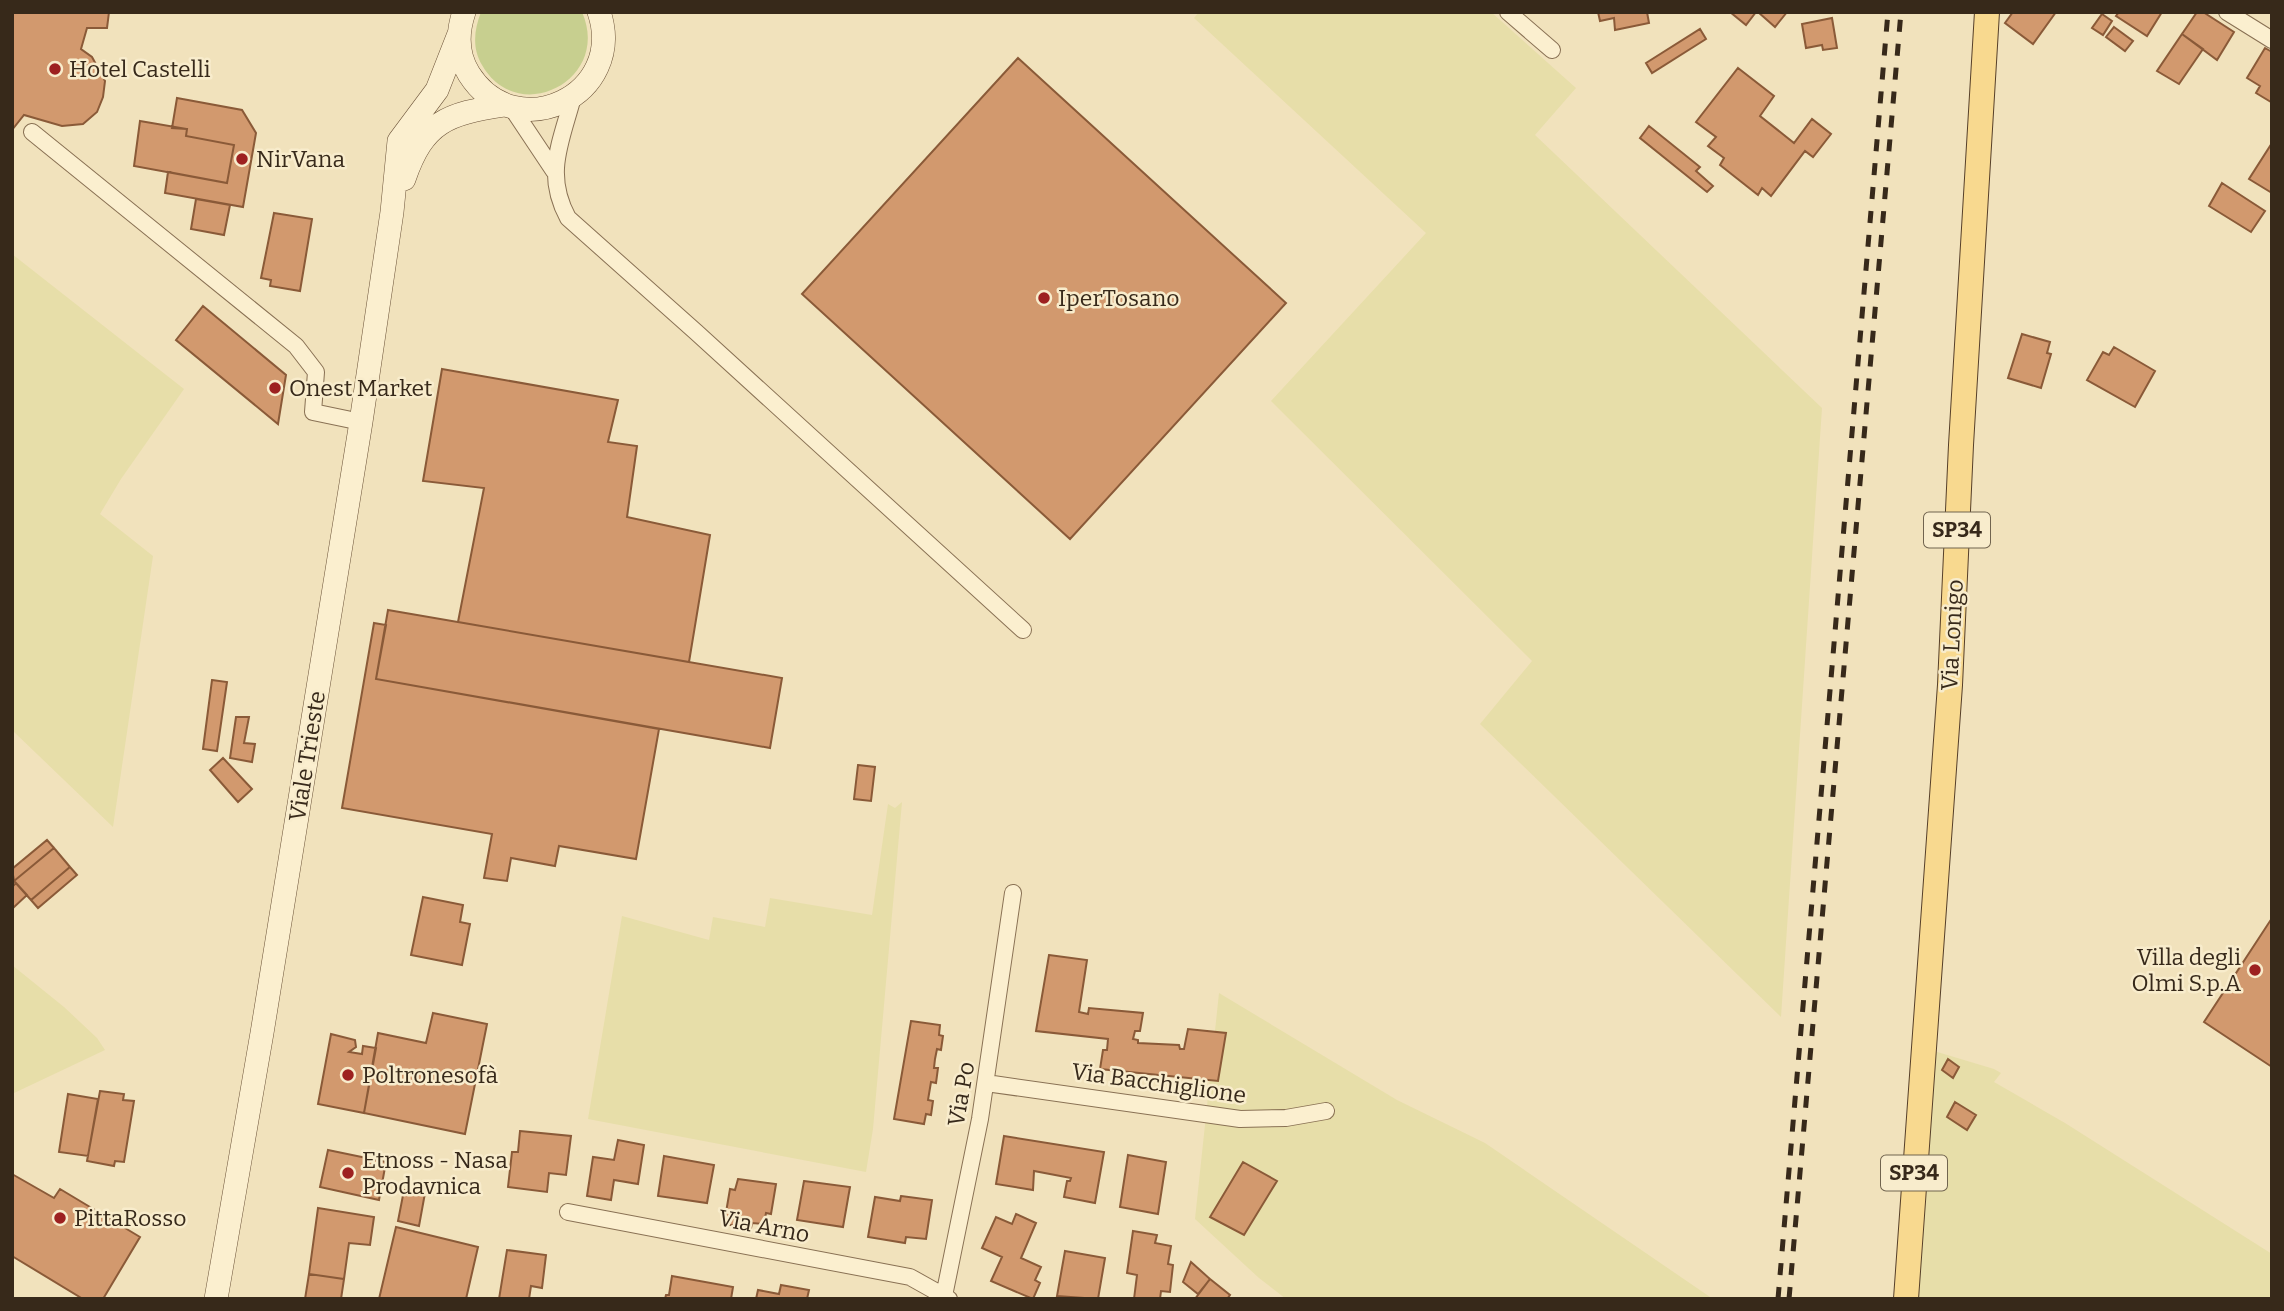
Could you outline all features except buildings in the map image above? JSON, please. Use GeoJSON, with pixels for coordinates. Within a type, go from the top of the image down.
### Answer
{"type":"FeatureCollection","features":[{"type":"Feature","properties":{"kind":"main road"},"geometry":{"type":"LineString","coordinates":[[573,97],[591,79],[602,55],[604,32],[599,12]]}},
{"type":"Feature","properties":{"kind":"main road","name":"Via Lonigo"},"geometry":{"type":"LineString","coordinates":[[1906,1299],[1950,685],[1987,12]]}},
{"type":"Feature","properties":{"kind":"main road","name":"Viale Trieste"},"geometry":{"type":"LineString","coordinates":[[461,20],[460,52],[471,76],[489,96],[508,106]]}},
{"type":"Feature","properties":{"kind":"main road","name":"Viale Trieste"},"geometry":{"type":"LineString","coordinates":[[216,1299],[361,422],[392,212],[399,141],[437,90],[461,20]]}},
{"type":"Feature","properties":{"kind":"main road","name":"Viale Trieste"},"geometry":{"type":"LineString","coordinates":[[392,212],[413,154],[424,137],[439,124],[468,111],[508,106],[545,108],[573,97]]}},
{"type":"Feature","properties":{"kind":"street"},"geometry":{"type":"LineString","coordinates":[[1508,12],[1552,50]]}},
{"type":"Feature","properties":{"kind":"street"},"geometry":{"type":"LineString","coordinates":[[2227,12],[2272,40]]}},
{"type":"Feature","properties":{"kind":"street"},"geometry":{"type":"LineString","coordinates":[[573,97],[554,171],[557,193],[568,218],[1023,630]]}},
{"type":"Feature","properties":{"kind":"street"},"geometry":{"type":"LineString","coordinates":[[508,106],[554,171]]}},
{"type":"Feature","properties":{"kind":"street"},"geometry":{"type":"LineString","coordinates":[[32,132],[296,346],[316,372],[313,412],[361,422]]}},
{"type":"Feature","properties":{"kind":"street","name":"Via Po"},"geometry":{"type":"LineString","coordinates":[[945,1298],[986,1083],[1013,893]]}},
{"type":"Feature","properties":{"kind":"street","name":"Via Bacchiglione"},"geometry":{"type":"LineString","coordinates":[[986,1083],[1240,1119],[1286,1118],[1326,1111]]}},
{"type":"Feature","properties":{"kind":"street","name":"Via Arno"},"geometry":{"type":"LineString","coordinates":[[568,1212],[910,1277],[945,1298]]}},
{"type":"Feature","properties":{"kind":"shaded area"},"geometry":{"type":"Polygon","coordinates":[[[1199,12],[1491,12],[1576,88],[1535,135],[1822,408],[1781,1017],[1480,724],[1532,661],[1271,401],[1426,233],[1194,18],[1199,12]]]}},
{"type":"Feature","properties":{"kind":"shaded area"},"geometry":{"type":"Polygon","coordinates":[[[12,254],[184,389],[100,514],[153,556],[113,827],[12,730],[12,254]]]}},
{"type":"Feature","properties":{"kind":"shaded area"},"geometry":{"type":"Polygon","coordinates":[[[902,802],[873,1129],[866,1172],[588,1119],[622,916],[709,940],[713,917],[765,927],[770,898],[872,915],[888,804],[895,808],[902,802]]]}},
{"type":"Feature","properties":{"kind":"shaded area"},"geometry":{"type":"Polygon","coordinates":[[[12,965],[64,1007],[97,1038],[105,1050],[12,1094],[12,965]]]}},
{"type":"Feature","properties":{"kind":"shaded area"},"geometry":{"type":"Polygon","coordinates":[[[1219,993],[1397,1100],[1485,1143],[1713,1299],[1286,1299],[1195,1219],[1219,993]]]}},
{"type":"Feature","properties":{"kind":"shaded area"},"geometry":{"type":"Polygon","coordinates":[[[1934,1051],[2001,1073],[1994,1082],[2065,1123],[2272,1254],[2272,1299],[1916,1299],[1934,1051]]]}},
{"type":"Feature","properties":{"kind":"green space"},"geometry":{"type":"Polygon","coordinates":[[[481,12],[582,12],[588,36],[584,58],[573,75],[557,88],[537,94],[517,93],[498,84],[479,59],[475,39],[481,12]]]}},
{"type":"Feature","properties":{"kind":"railway"},"geometry":{"type":"LineString","coordinates":[[1778,1299],[1888,12]]}},
{"type":"Feature","properties":{"kind":"railway"},"geometry":{"type":"LineString","coordinates":[[1789,1299],[1901,12]]}},
{"type":"Feature","properties":{"kind":"place","name":"Hotel Castelli"},"geometry":{"type":"Point","coordinates":[55,69]}},
{"type":"Feature","properties":{"kind":"place","name":"NirVana"},"geometry":{"type":"Point","coordinates":[242,159]}},
{"type":"Feature","properties":{"kind":"place","name":"IperTosano"},"geometry":{"type":"Point","coordinates":[1044,298]}},
{"type":"Feature","properties":{"kind":"place","name":"Onest Market"},"geometry":{"type":"Point","coordinates":[275,388]}},
{"type":"Feature","properties":{"kind":"place","name":"Villa degli Olmi S.p.A"},"geometry":{"type":"Point","coordinates":[2255,970]}},
{"type":"Feature","properties":{"kind":"place","name":"Poltronesofà"},"geometry":{"type":"Point","coordinates":[348,1075]}},
{"type":"Feature","properties":{"kind":"place","name":"Etnoss - Nasa Prodavnica"},"geometry":{"type":"Point","coordinates":[348,1173]}},
{"type":"Feature","properties":{"kind":"place","name":"PittaRosso"},"geometry":{"type":"Point","coordinates":[60,1218]}}]}
